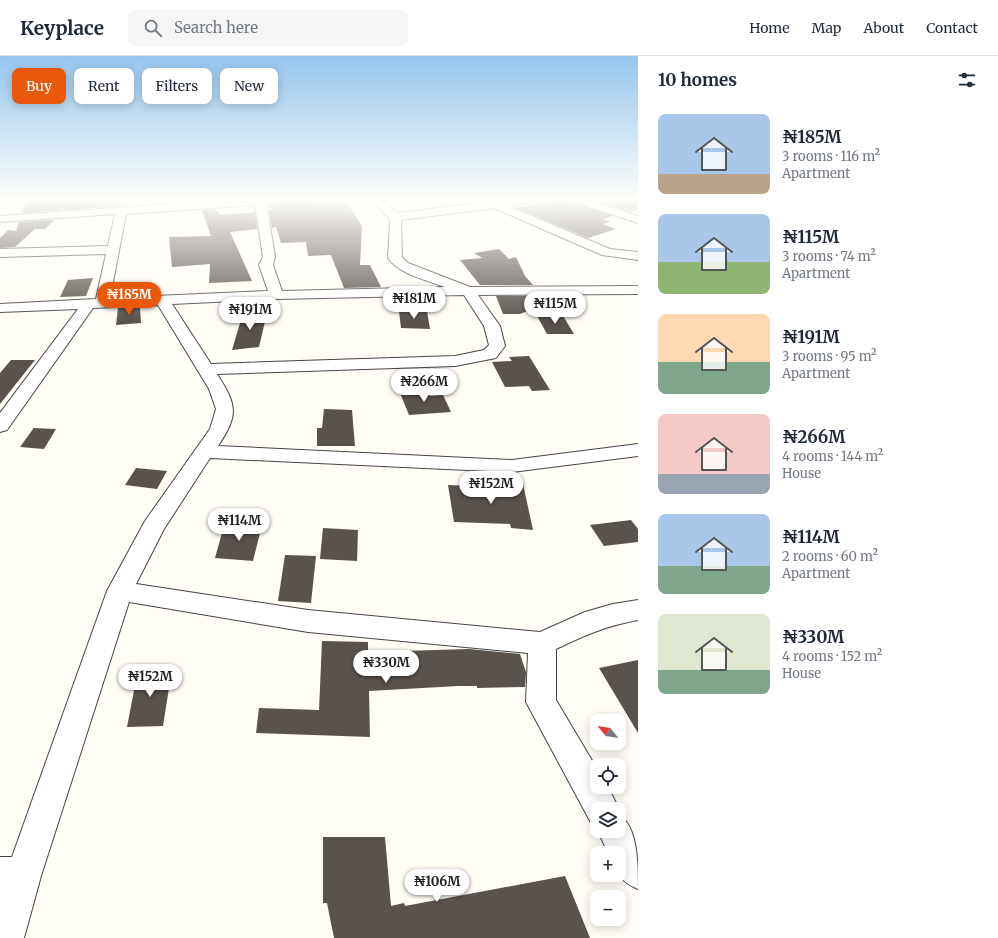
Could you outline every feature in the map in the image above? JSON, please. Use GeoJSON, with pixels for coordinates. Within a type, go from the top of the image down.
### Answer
{"type":"FeatureCollection","features":[{"type":"Feature","properties":{"kind":"street"},"geometry":{"type":"LineString","coordinates":[[0,426],[95,305],[115,240]]}},
{"type":"Feature","properties":{"kind":"street"},"geometry":{"type":"LineString","coordinates":[[267,240],[269,257],[266,265],[276,295]]}},
{"type":"Feature","properties":{"kind":"street"},"geometry":{"type":"LineString","coordinates":[[206,369],[455,361],[490,354],[497,346],[492,326],[468,291],[403,266],[395,258],[396,240]]}},
{"type":"Feature","properties":{"kind":"street"},"geometry":{"type":"LineString","coordinates":[[580,240],[608,252],[638,256]]}},
{"type":"Feature","properties":{"kind":"street"},"geometry":{"type":"LineString","coordinates":[[0,253],[113,250]]}},
{"type":"Feature","properties":{"kind":"street"},"geometry":{"type":"LineString","coordinates":[[638,250],[635,251],[638,256],[631,282],[638,300]]}},
{"type":"Feature","properties":{"kind":"street"},"geometry":{"type":"LineString","coordinates":[[0,308],[95,305],[162,300],[276,295],[468,291],[631,282]]}},
{"type":"Feature","properties":{"kind":"street"},"geometry":{"type":"LineString","coordinates":[[5,938],[11,875],[120,591],[153,527],[220,429],[225,409],[218,389],[162,300]]}},
{"type":"Feature","properties":{"kind":"street"},"geometry":{"type":"LineString","coordinates":[[204,452],[512,466],[638,450]]}},
{"type":"Feature","properties":{"kind":"street"},"geometry":{"type":"LineString","coordinates":[[120,591],[308,621],[542,643],[585,623],[613,614],[638,610]]}},
{"type":"Feature","properties":{"kind":"street"},"geometry":{"type":"LineString","coordinates":[[542,643],[541,702],[598,802]]}},
{"type":"Feature","properties":{"kind":"street"},"geometry":{"type":"LineString","coordinates":[[619,838],[638,871]]}},
{"type":"Feature","properties":{"kind":"building"},"geometry":{"type":"Polygon","coordinates":[[[0,240],[23,240],[15,247],[0,248],[0,240]]]}},
{"type":"Feature","properties":{"kind":"building"},"geometry":{"type":"Polygon","coordinates":[[[169,240],[234,240],[252,281],[209,283],[210,264],[172,267],[169,240]]]}},
{"type":"Feature","properties":{"kind":"building"},"geometry":{"type":"Polygon","coordinates":[[[280,240],[361,240],[360,265],[370,265],[381,287],[344,288],[331,255],[308,256],[306,242],[281,243],[280,240]]]}},
{"type":"Feature","properties":{"kind":"building"},"geometry":{"type":"Polygon","coordinates":[[[499,249],[509,259],[516,257],[525,276],[533,285],[480,285],[460,260],[482,258],[474,253],[499,249]]]}},
{"type":"Feature","properties":{"kind":"building"},"geometry":{"type":"Polygon","coordinates":[[[93,278],[86,296],[60,297],[68,280],[93,278]]]}},
{"type":"Feature","properties":{"kind":"building"},"geometry":{"type":"Polygon","coordinates":[[[496,296],[535,296],[540,306],[520,314],[503,314],[496,296]]]}},
{"type":"Feature","properties":{"kind":"building"},"geometry":{"type":"Polygon","coordinates":[[[140,307],[141,323],[116,325],[118,308],[140,307]]]}},
{"type":"Feature","properties":{"kind":"building"},"geometry":{"type":"Polygon","coordinates":[[[399,311],[427,311],[430,329],[401,328],[399,311]]]}},
{"type":"Feature","properties":{"kind":"building"},"geometry":{"type":"Polygon","coordinates":[[[243,313],[267,313],[259,347],[232,350],[243,313]]]}},
{"type":"Feature","properties":{"kind":"building"},"geometry":{"type":"Polygon","coordinates":[[[562,314],[574,334],[547,334],[537,316],[562,314]]]}},
{"type":"Feature","properties":{"kind":"building"},"geometry":{"type":"Polygon","coordinates":[[[529,356],[550,390],[532,391],[529,386],[505,387],[492,362],[512,361],[509,357],[529,356]]]}},
{"type":"Feature","properties":{"kind":"building"},"geometry":{"type":"Polygon","coordinates":[[[11,360],[35,360],[0,404],[0,373],[11,360]]]}},
{"type":"Feature","properties":{"kind":"building"},"geometry":{"type":"Polygon","coordinates":[[[428,391],[430,396],[443,395],[451,412],[409,415],[400,393],[428,391]]]}},
{"type":"Feature","properties":{"kind":"building"},"geometry":{"type":"Polygon","coordinates":[[[324,409],[352,410],[355,446],[317,446],[317,428],[322,428],[324,409]]]}},
{"type":"Feature","properties":{"kind":"building"},"geometry":{"type":"Polygon","coordinates":[[[33,429],[56,429],[44,449],[20,447],[33,429]]]}},
{"type":"Feature","properties":{"kind":"building"},"geometry":{"type":"Polygon","coordinates":[[[136,468],[167,471],[157,489],[125,485],[136,468]]]}},
{"type":"Feature","properties":{"kind":"building"},"geometry":{"type":"Polygon","coordinates":[[[502,483],[523,484],[533,530],[511,528],[510,524],[454,522],[448,485],[503,487],[502,483]]]}},
{"type":"Feature","properties":{"kind":"building"},"geometry":{"type":"Polygon","coordinates":[[[631,520],[638,529],[638,542],[604,546],[590,525],[631,520]]]}},
{"type":"Feature","properties":{"kind":"building"},"geometry":{"type":"Polygon","coordinates":[[[225,522],[262,525],[253,561],[215,558],[225,522]]]}},
{"type":"Feature","properties":{"kind":"building"},"geometry":{"type":"Polygon","coordinates":[[[323,528],[358,530],[357,561],[320,559],[323,528]]]}},
{"type":"Feature","properties":{"kind":"building"},"geometry":{"type":"Polygon","coordinates":[[[285,555],[316,556],[311,603],[278,601],[285,555]]]}},
{"type":"Feature","properties":{"kind":"building"},"geometry":{"type":"Polygon","coordinates":[[[322,641],[368,642],[368,652],[469,649],[520,654],[526,672],[525,687],[477,688],[477,686],[458,686],[369,691],[370,737],[256,733],[259,708],[319,710],[322,641]]]}},
{"type":"Feature","properties":{"kind":"building"},"geometry":{"type":"Polygon","coordinates":[[[638,660],[638,733],[599,668],[638,660]]]}},
{"type":"Feature","properties":{"kind":"building"},"geometry":{"type":"Polygon","coordinates":[[[172,669],[163,726],[127,727],[138,670],[172,669]]]}},
{"type":"Feature","properties":{"kind":"building"},"geometry":{"type":"Polygon","coordinates":[[[323,837],[385,837],[391,906],[404,903],[405,906],[565,876],[590,938],[334,938],[327,903],[323,903],[323,837]]]}}]}
